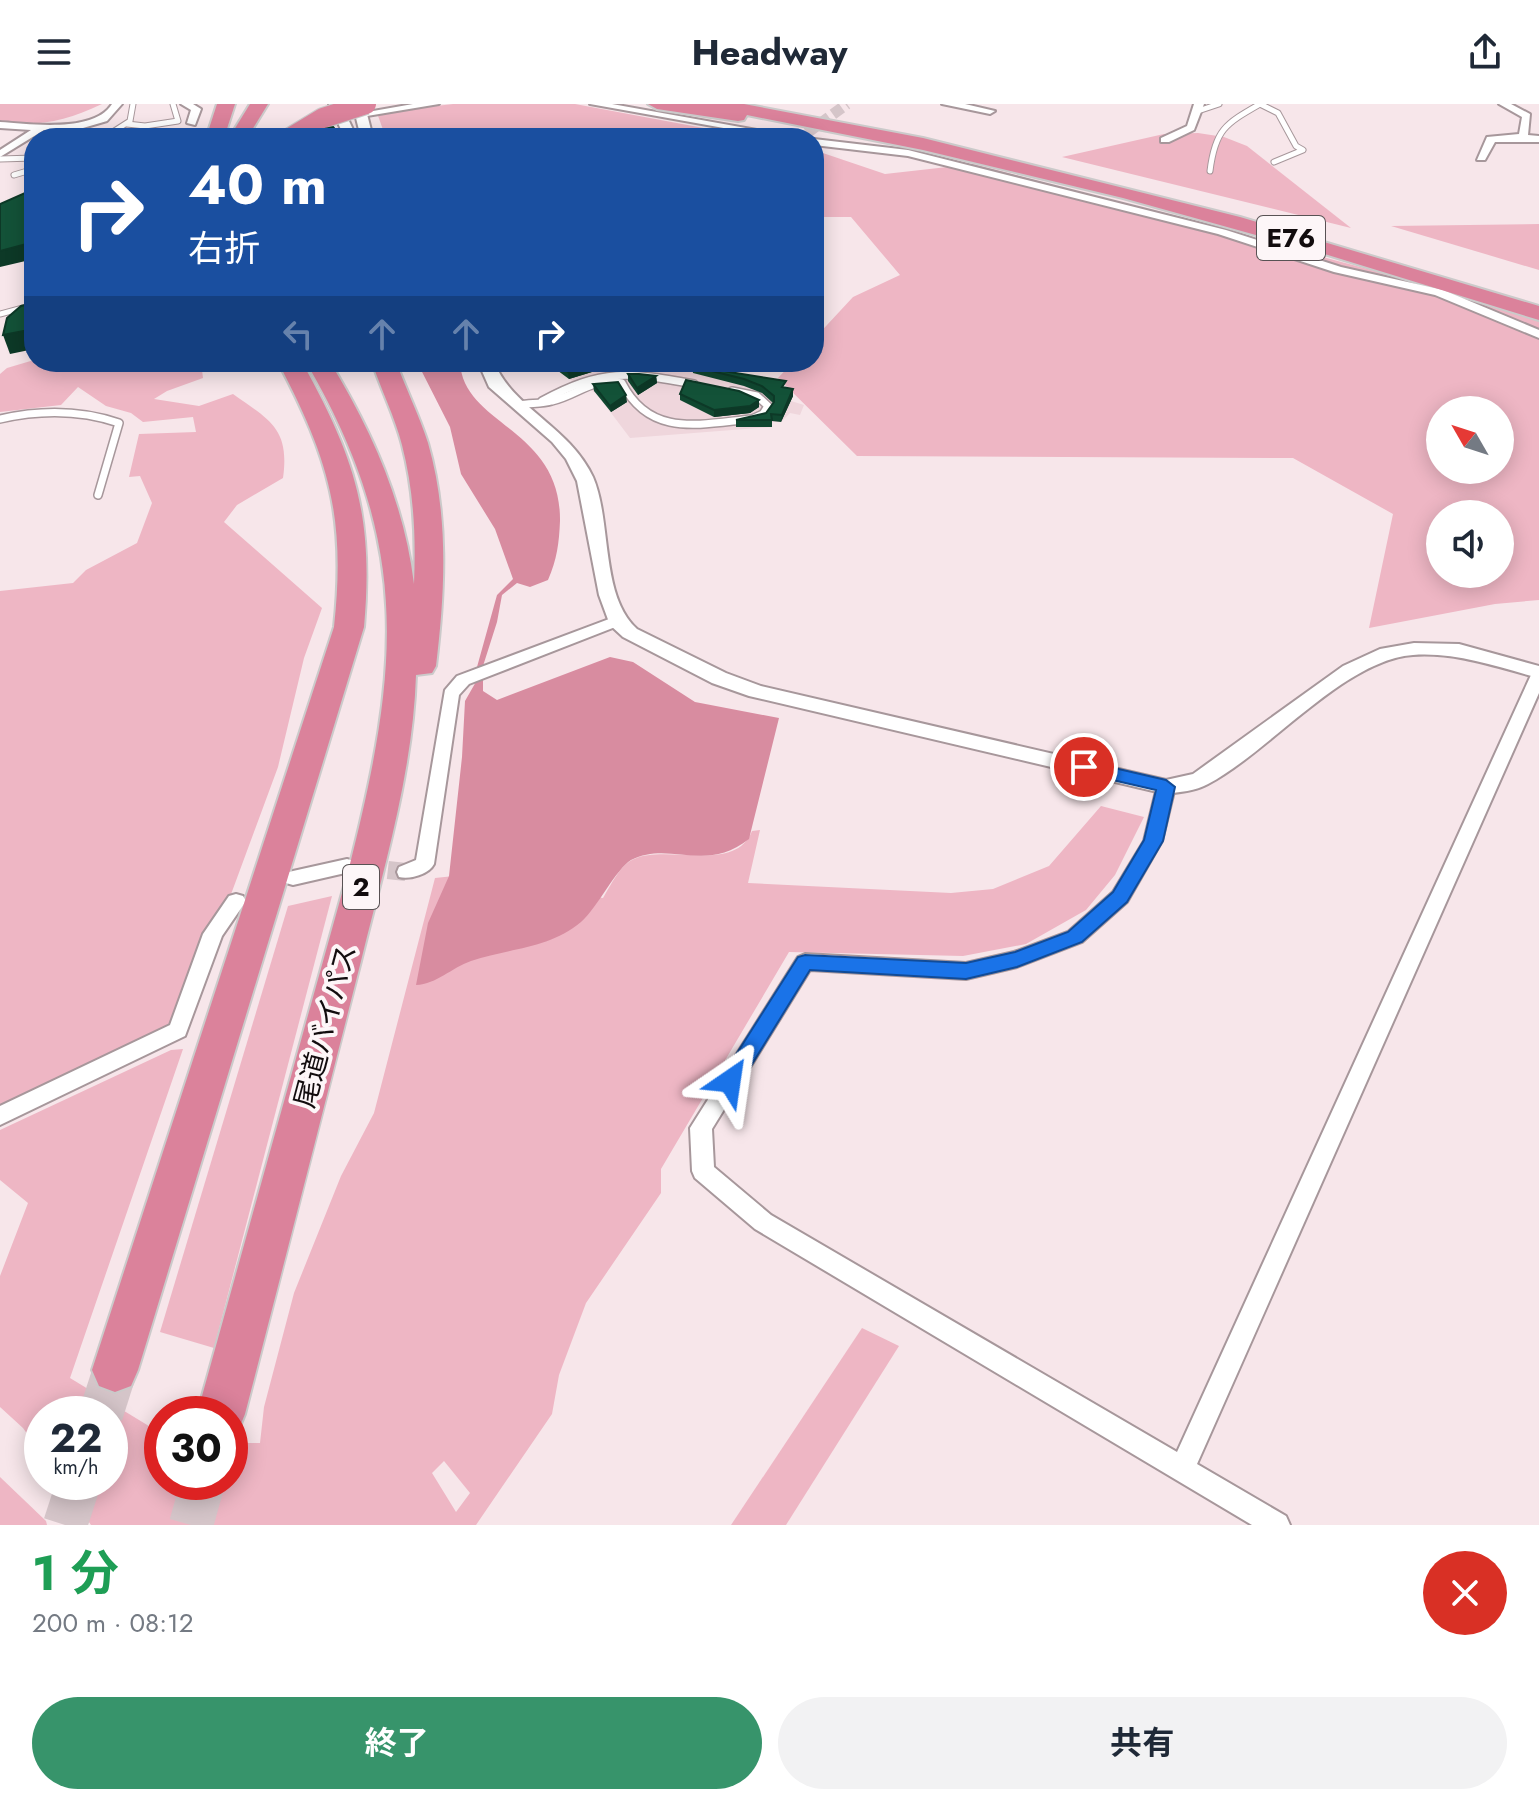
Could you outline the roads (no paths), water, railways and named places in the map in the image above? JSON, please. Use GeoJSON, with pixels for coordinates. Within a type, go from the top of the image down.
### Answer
{"type":"FeatureCollection","features":[{"type":"Feature","properties":{"kind":"highway"},"geometry":{"type":"LineString","coordinates":[[244,128],[259,104]]}},
{"type":"Feature","properties":{"kind":"highway"},"geometry":{"type":"LineString","coordinates":[[265,128],[278,104]]}},
{"type":"Feature","properties":{"kind":"highway"},"geometry":{"type":"LineString","coordinates":[[657,104],[806,128]]}},
{"type":"Feature","properties":{"kind":"highway","name":"E76"},"geometry":{"type":"LineString","coordinates":[[714,104],[1047,169],[1539,313]]}},
{"type":"Feature","properties":{"kind":"highway","name":"E76"},"geometry":{"type":"LineString","coordinates":[[762,104],[1268,220],[1539,300]]}},
{"type":"Feature","properties":{"kind":"highway"},"geometry":{"type":"LineString","coordinates":[[218,128],[226,106]]}},
{"type":"Feature","properties":{"kind":"highway"},"geometry":{"type":"LineString","coordinates":[[306,128],[323,118],[360,107]]}},
{"type":"Feature","properties":{"kind":"highway"},"geometry":{"type":"LineString","coordinates":[[851,109],[1047,169]]}},
{"type":"Feature","properties":{"kind":"highway"},"geometry":{"type":"LineString","coordinates":[[824,131],[1047,169]]}},
{"type":"Feature","properties":{"kind":"highway","name":"尾道バイパス"},"geometry":{"type":"LineString","coordinates":[[115,1370],[349,627],[356,552],[349,500],[322,420],[302,372]]}},
{"type":"Feature","properties":{"kind":"highway","name":"尾道バイパス"},"geometry":{"type":"LineString","coordinates":[[226,1396],[314,1072],[387,776],[398,706],[401,593],[385,503],[372,465],[337,393],[306,372]]}},
{"type":"Feature","properties":{"kind":"highway"},"geometry":{"type":"LineString","coordinates":[[339,372],[376,438],[389,469],[403,543],[401,593]]}},
{"type":"Feature","properties":{"kind":"highway"},"geometry":{"type":"LineString","coordinates":[[314,1072],[349,971],[401,774],[423,652],[429,537],[423,487],[415,445],[388,372]]}},
{"type":"Feature","properties":{"kind":"street"},"geometry":{"type":"LineString","coordinates":[[81,128],[101,121],[117,104]]}},
{"type":"Feature","properties":{"kind":"street"},"geometry":{"type":"LineString","coordinates":[[186,104],[196,109],[192,123]]}},
{"type":"Feature","properties":{"kind":"street"},"geometry":{"type":"LineString","coordinates":[[335,104],[346,128]]}},
{"type":"Feature","properties":{"kind":"street"},"geometry":{"type":"LineString","coordinates":[[365,128],[360,107],[434,104]]}},
{"type":"Feature","properties":{"kind":"street"},"geometry":{"type":"LineString","coordinates":[[595,104],[743,128]]}},
{"type":"Feature","properties":{"kind":"street"},"geometry":{"type":"LineString","coordinates":[[947,104],[990,111]]}},
{"type":"Feature","properties":{"kind":"street"},"geometry":{"type":"LineString","coordinates":[[1504,104],[1527,116],[1523,137]]}},
{"type":"Feature","properties":{"kind":"street"},"geometry":{"type":"LineString","coordinates":[[1165,140],[1191,128],[1198,107]]}},
{"type":"Feature","properties":{"kind":"street"},"geometry":{"type":"LineString","coordinates":[[0,125],[40,128]]}},
{"type":"Feature","properties":{"kind":"street"},"geometry":{"type":"LineString","coordinates":[[1481,158],[1491,139],[1539,139]]}},
{"type":"Feature","properties":{"kind":"street"},"geometry":{"type":"LineString","coordinates":[[0,158],[24,140]]}},
{"type":"Feature","properties":{"kind":"street"},"geometry":{"type":"LineString","coordinates":[[824,141],[908,153],[1208,228],[1338,270],[1439,292],[1539,334]]}},
{"type":"Feature","properties":{"kind":"street"},"geometry":{"type":"LineString","coordinates":[[490,372],[495,384],[558,438],[574,457],[586,481],[608,595],[617,621],[630,633],[684,661],[756,691],[1166,787],[1199,780],[1350,671],[1387,653],[1414,649],[1459,650],[1539,673],[1182,1469]]}},
{"type":"Feature","properties":{"kind":"street"},"geometry":{"type":"LineString","coordinates":[[406,872],[425,864],[451,694],[463,680],[617,621]]}},
{"type":"Feature","properties":{"kind":"street"},"geometry":{"type":"LineString","coordinates":[[1166,787],[1153,841],[1127,886],[1120,897],[1075,937],[1017,959],[966,971],[805,962],[701,1128],[703,1171],[763,1222],[1277,1525]]}},
{"type":"Feature","properties":{"kind":"street"},"geometry":{"type":"LineString","coordinates":[[293,878],[347,866]]}},
{"type":"Feature","properties":{"kind":"street"},"geometry":{"type":"LineString","coordinates":[[0,1116],[178,1030],[213,934],[236,901]]}},
{"type":"Feature","properties":{"kind":"lane"},"geometry":{"type":"LineString","coordinates":[[121,128],[125,125],[133,104]]}},
{"type":"Feature","properties":{"kind":"lane"},"geometry":{"type":"LineString","coordinates":[[125,125],[145,126],[178,121],[173,104]]}},
{"type":"Feature","properties":{"kind":"lane"},"geometry":{"type":"LineString","coordinates":[[1198,107],[1219,104]]}},
{"type":"Feature","properties":{"kind":"lane"},"geometry":{"type":"LineString","coordinates":[[1210,171],[1213,142],[1222,126],[1260,104],[1278,113],[1296,146],[1303,150],[1274,162]]}},
{"type":"Feature","properties":{"kind":"lane"},"geometry":{"type":"LineString","coordinates":[[0,158],[24,158]]}},
{"type":"Feature","properties":{"kind":"lane"},"geometry":{"type":"LineString","coordinates":[[14,175],[24,172]]}},
{"type":"Feature","properties":{"kind":"lane"},"geometry":{"type":"LineString","coordinates":[[0,314],[24,308]]}},
{"type":"Feature","properties":{"kind":"lane"},"geometry":{"type":"LineString","coordinates":[[542,401],[586,378],[611,373],[640,374],[697,385]]}},
{"type":"Feature","properties":{"kind":"lane"},"geometry":{"type":"LineString","coordinates":[[519,405],[553,401],[593,383],[614,380],[622,383],[640,374]]}},
{"type":"Feature","properties":{"kind":"lane"},"geometry":{"type":"LineString","coordinates":[[622,383],[626,393],[646,417],[667,424],[752,419],[763,414],[768,406],[755,394],[726,389]]}},
{"type":"Feature","properties":{"kind":"lane"},"geometry":{"type":"LineString","coordinates":[[0,419],[16,415],[100,415],[119,423],[98,495]]}},
{"type":"Feature","properties":{"kind":"tunnel"},"geometry":{"type":"LineString","coordinates":[[814,128],[847,104]]}},
{"type":"Feature","properties":{"kind":"tunnel"},"geometry":{"type":"LineString","coordinates":[[361,867],[406,872]]}},
{"type":"Feature","properties":{"kind":"tunnel"},"geometry":{"type":"LineString","coordinates":[[107,1396],[115,1370]]}},
{"type":"Feature","properties":{"kind":"tunnel"},"geometry":{"type":"LineString","coordinates":[[65,1525],[73,1500]]}},
{"type":"Feature","properties":{"kind":"tunnel"},"geometry":{"type":"LineString","coordinates":[[191,1525],[198,1500]]}}]}
